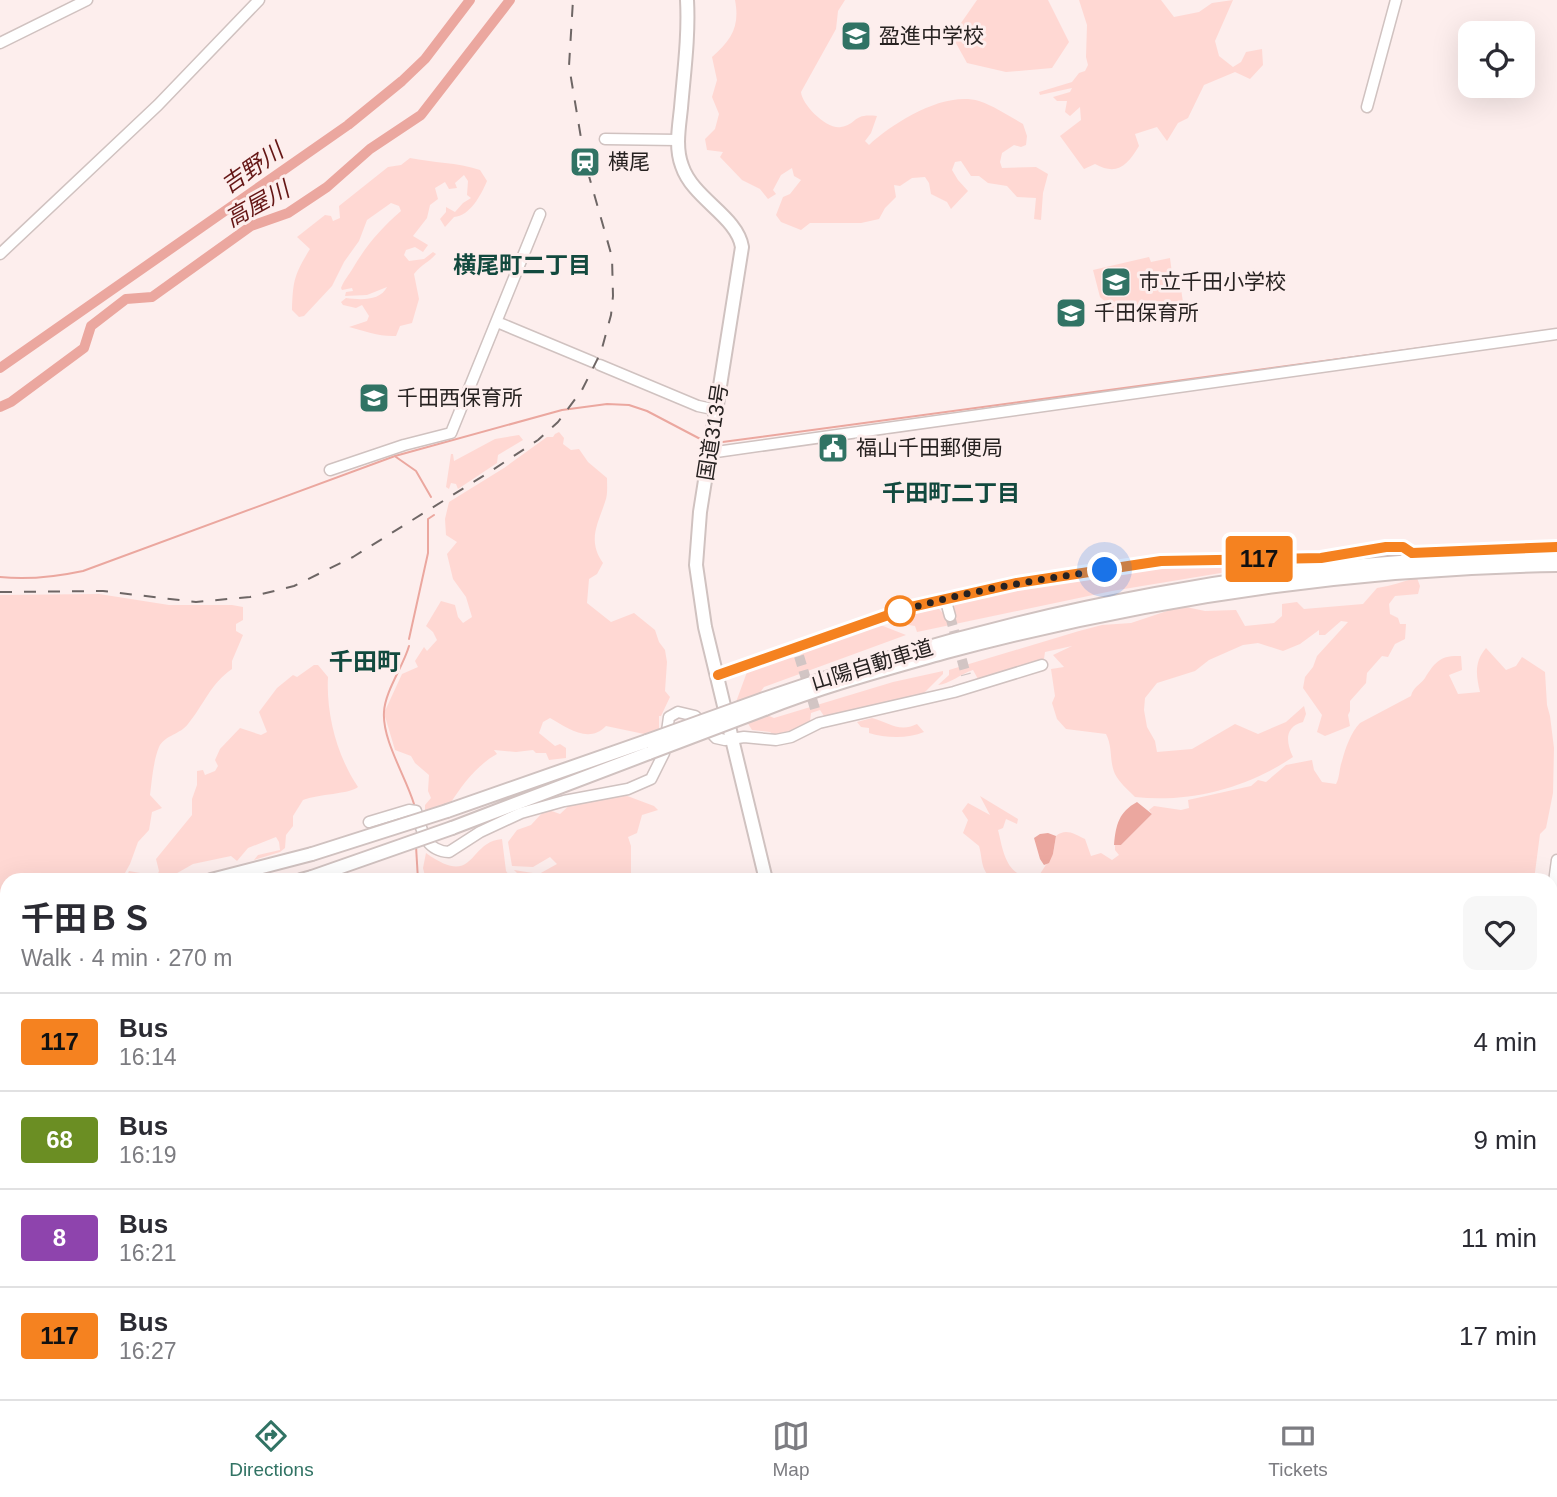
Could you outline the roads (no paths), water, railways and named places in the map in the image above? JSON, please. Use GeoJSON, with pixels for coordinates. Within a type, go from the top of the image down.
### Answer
{"type":"FeatureCollection","features":[{"type":"Feature","properties":{"kind":"highway","name":"国道313号"},"geometry":{"type":"LineString","coordinates":[[687,0],[678,140],[682,166],[700,195],[733,227],[742,247],[698,528],[696,565],[703,618],[764,873]]}},
{"type":"Feature","properties":{"kind":"highway","name":"山陽自動車道"},"geometry":{"type":"LineString","coordinates":[[1394,569],[1484,568],[1557,556]]}},
{"type":"Feature","properties":{"kind":"highway","name":"山陽自動車道"},"geometry":{"type":"LineString","coordinates":[[321,873],[452,828],[648,747],[765,704],[911,662],[1066,623],[1217,595],[1394,569],[1499,557],[1557,565]]}},
{"type":"Feature","properties":{"kind":"highway","name":"山陽自動車道"},"geometry":{"type":"LineString","coordinates":[[238,873],[312,854],[648,747]]}},
{"type":"Feature","properties":{"kind":"street"},"geometry":{"type":"LineString","coordinates":[[0,43],[87,0]]}},
{"type":"Feature","properties":{"kind":"street"},"geometry":{"type":"LineString","coordinates":[[0,254],[158,105],[259,0]]}},
{"type":"Feature","properties":{"kind":"street"},"geometry":{"type":"LineString","coordinates":[[1367,107],[1396,0]]}},
{"type":"Feature","properties":{"kind":"street"},"geometry":{"type":"LineString","coordinates":[[605,139],[678,140]]}},
{"type":"Feature","properties":{"kind":"street"},"geometry":{"type":"LineString","coordinates":[[330,470],[404,445],[451,433],[540,214]]}},
{"type":"Feature","properties":{"kind":"street"},"geometry":{"type":"LineString","coordinates":[[497,323],[698,406],[717,410]]}},
{"type":"Feature","properties":{"kind":"street"},"geometry":{"type":"LineString","coordinates":[[711,446],[1557,334]]}},
{"type":"Feature","properties":{"kind":"street"},"geometry":{"type":"LineString","coordinates":[[718,675],[797,652],[871,620],[945,598],[1017,583],[1161,561],[1321,558],[1386,547],[1403,547],[1412,553],[1557,547]]}},
{"type":"Feature","properties":{"kind":"street"},"geometry":{"type":"LineString","coordinates":[[945,598],[950,616]]}},
{"type":"Feature","properties":{"kind":"street"},"geometry":{"type":"LineString","coordinates":[[369,822],[409,810],[416,811],[428,844],[436,850],[449,852],[480,832],[521,813],[564,801],[628,789],[651,779],[664,753],[670,717],[678,712],[695,716],[716,738],[776,740],[791,737],[819,723],[969,687],[1042,665]]}},
{"type":"Feature","properties":{"kind":"street"},"geometry":{"type":"LineString","coordinates":[[965,675],[969,687]]}},
{"type":"Feature","properties":{"kind":"street"},"geometry":{"type":"LineString","coordinates":[[816,712],[819,723]]}},
{"type":"Feature","properties":{"kind":"waterway","name":"吉野川"},"geometry":{"type":"LineString","coordinates":[[0,368],[348,125],[425,59],[470,0]]}},
{"type":"Feature","properties":{"kind":"waterway","name":"高屋川"},"geometry":{"type":"LineString","coordinates":[[0,407],[11,402],[84,348],[91,326],[126,299],[152,297],[251,226],[288,213],[327,187],[370,149],[421,115],[510,0]]}},
{"type":"Feature","properties":{"kind":"waterway"},"geometry":{"type":"LineString","coordinates":[[715,443],[1480,340]]}},
{"type":"Feature","properties":{"kind":"waterway"},"geometry":{"type":"LineString","coordinates":[[0,577],[42,577],[83,571],[395,456],[562,410],[607,404],[629,405],[647,411],[706,442]]}},
{"type":"Feature","properties":{"kind":"waterway"},"geometry":{"type":"LineString","coordinates":[[396,457],[416,471],[431,497]]}},
{"type":"Feature","properties":{"kind":"waterway"},"geometry":{"type":"LineString","coordinates":[[409,639],[428,553],[428,519],[434,515]]}},
{"type":"Feature","properties":{"kind":"waterway"},"geometry":{"type":"LineString","coordinates":[[409,646],[387,696],[384,723],[414,804]]}},
{"type":"Feature","properties":{"kind":"waterway"},"geometry":{"type":"LineString","coordinates":[[416,846],[418,873]]}},
{"type":"Feature","properties":{"kind":"tunnel"},"geometry":{"type":"LineString","coordinates":[[950,616],[966,675]]}},
{"type":"Feature","properties":{"kind":"tunnel"},"geometry":{"type":"LineString","coordinates":[[799,656],[816,712]]}},
{"type":"Feature","properties":{"kind":"railway"},"geometry":{"type":"LineString","coordinates":[[0,592],[103,591],[196,602],[250,597],[294,586],[353,557],[488,473],[538,440],[558,422],[582,390],[601,352],[613,296],[612,257],[585,162],[569,66],[573,0]]}},
{"type":"Feature","properties":{"kind":"place","name":"盈進中学校"},"geometry":{"type":"Point","coordinates":[856,36]}},
{"type":"Feature","properties":{"kind":"place","name":"横尾"},"geometry":{"type":"Point","coordinates":[585,162]}},
{"type":"Feature","properties":{"kind":"place","name":"市立千田小学校"},"geometry":{"type":"Point","coordinates":[1116,282]}},
{"type":"Feature","properties":{"kind":"place","name":"千田保育所"},"geometry":{"type":"Point","coordinates":[1071,313]}},
{"type":"Feature","properties":{"kind":"place","name":"千田西保育所"},"geometry":{"type":"Point","coordinates":[374,398]}},
{"type":"Feature","properties":{"kind":"place","name":"福山千田郵便局"},"geometry":{"type":"Point","coordinates":[833,448]}},
{"type":"Feature","properties":{"kind":"district","name":"横尾町二丁目"},"geometry":{"type":"Point","coordinates":[522,265]}},
{"type":"Feature","properties":{"kind":"district","name":"千田町二丁目"},"geometry":{"type":"Point","coordinates":[951,493]}},
{"type":"Feature","properties":{"kind":"district","name":"千田町"},"geometry":{"type":"Point","coordinates":[365,662]}}]}
